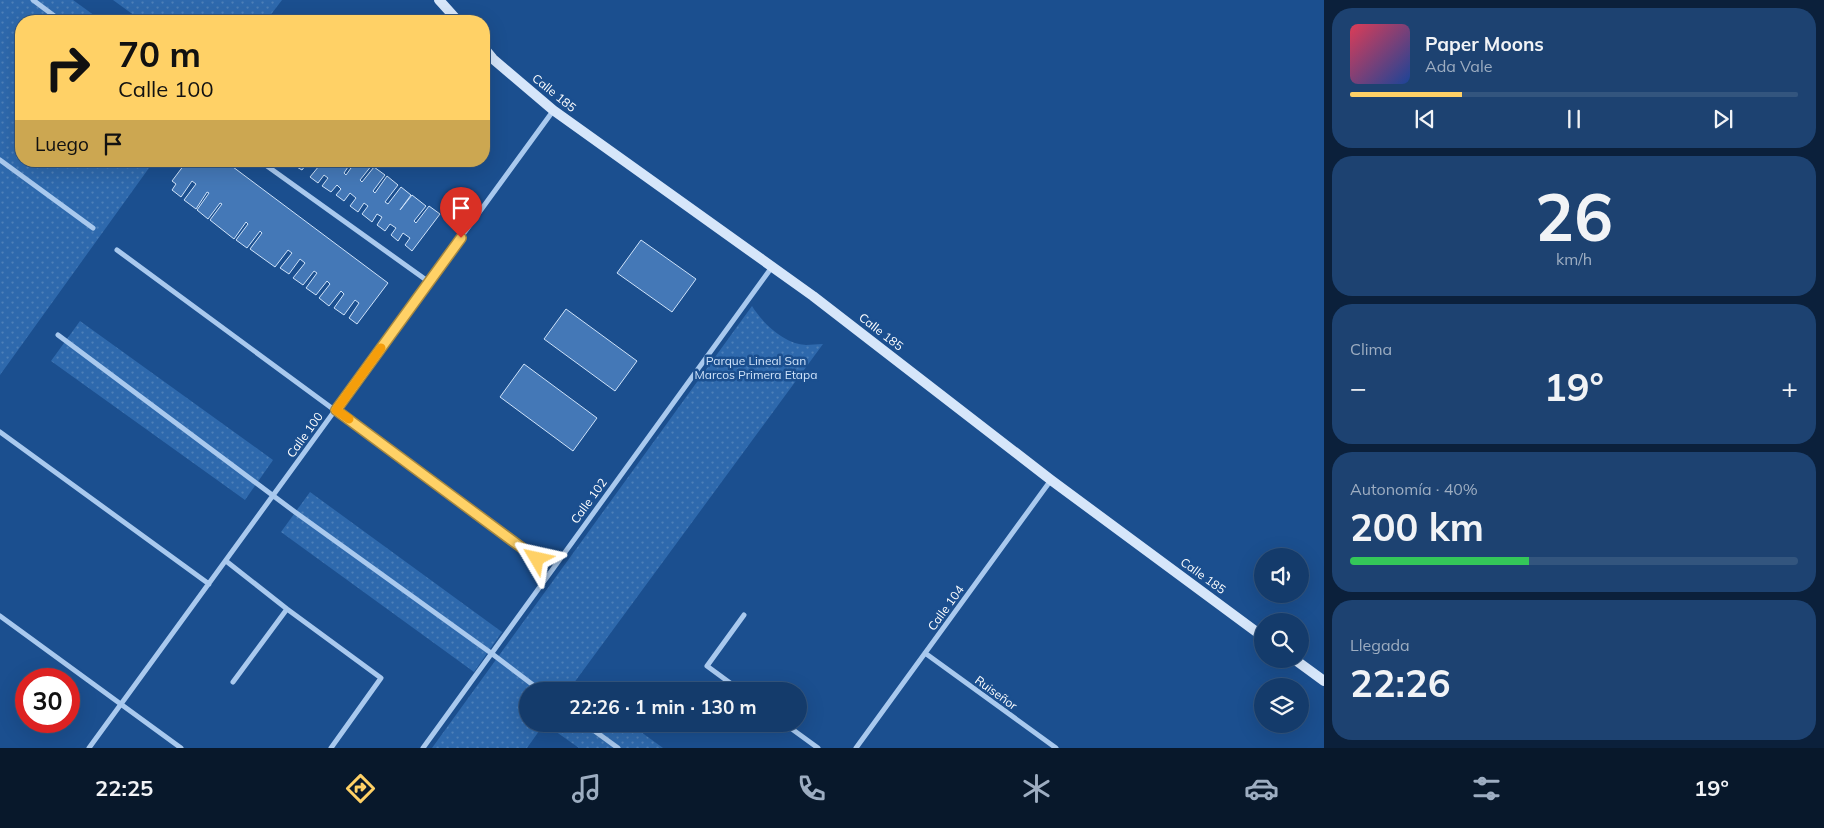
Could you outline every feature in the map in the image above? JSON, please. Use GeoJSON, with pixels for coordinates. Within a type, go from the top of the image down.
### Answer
{"type":"FeatureCollection","features":[{"type":"Feature","properties":{"kind":"street"},"geometry":{"type":"LineString","coordinates":[[33,0],[53,15]]}},
{"type":"Feature","properties":{"kind":"street"},"geometry":{"type":"LineString","coordinates":[[439,0],[453,15]]}},
{"type":"Feature","properties":{"kind":"street","name":"Calle 185"},"geometry":{"type":"LineString","coordinates":[[490,55],[554,110],[821,302],[1051,480],[1254,630]]}},
{"type":"Feature","properties":{"kind":"street","name":"Calle 100"},"geometry":{"type":"LineString","coordinates":[[89,748],[554,110]]}},
{"type":"Feature","properties":{"kind":"street"},"geometry":{"type":"LineString","coordinates":[[0,160],[94,228]]}},
{"type":"Feature","properties":{"kind":"street"},"geometry":{"type":"LineString","coordinates":[[268,167],[429,282]]}},
{"type":"Feature","properties":{"kind":"street"},"geometry":{"type":"LineString","coordinates":[[117,250],[537,559]]}},
{"type":"Feature","properties":{"kind":"street","name":"Calle 102"},"geometry":{"type":"LineString","coordinates":[[423,748],[772,266]]}},
{"type":"Feature","properties":{"kind":"street"},"geometry":{"type":"LineString","coordinates":[[58,335],[273,496],[529,682]]}},
{"type":"Feature","properties":{"kind":"street"},"geometry":{"type":"LineString","coordinates":[[0,432],[209,584]]}},
{"type":"Feature","properties":{"kind":"street","name":"Calle 104"},"geometry":{"type":"LineString","coordinates":[[856,748],[1051,480]]}},
{"type":"Feature","properties":{"kind":"street"},"geometry":{"type":"LineString","coordinates":[[226,561],[381,678],[331,748]]}},
{"type":"Feature","properties":{"kind":"street"},"geometry":{"type":"LineString","coordinates":[[233,682],[288,609]]}},
{"type":"Feature","properties":{"kind":"street"},"geometry":{"type":"LineString","coordinates":[[0,616],[181,748]]}},
{"type":"Feature","properties":{"kind":"street"},"geometry":{"type":"LineString","coordinates":[[729,682],[707,666],[744,616]]}},
{"type":"Feature","properties":{"kind":"street","name":"Ruiseñor"},"geometry":{"type":"LineString","coordinates":[[925,653],[1056,748]]}},
{"type":"Feature","properties":{"kind":"street"},"geometry":{"type":"LineString","coordinates":[[1306,668],[1324,681]]}},
{"type":"Feature","properties":{"kind":"street"},"geometry":{"type":"LineString","coordinates":[[596,732],[618,748]]}},
{"type":"Feature","properties":{"kind":"street"},"geometry":{"type":"LineString","coordinates":[[796,732],[818,748]]}},
{"type":"Feature","properties":{"kind":"green space"},"geometry":{"type":"Polygon","coordinates":[[[0,0],[73,0],[94,15],[15,15],[15,167],[150,167],[0,375],[0,0]]]}},
{"type":"Feature","properties":{"kind":"green space"},"geometry":{"type":"Polygon","coordinates":[[[113,0],[282,0],[271,15],[134,15],[113,0]]]}},
{"type":"Feature","properties":{"kind":"green space","name":"Parque Lineal San Marcos Primera Etapa"},"geometry":{"type":"Polygon","coordinates":[[[752,306],[768,326],[790,341],[806,345],[823,344],[575,682],[519,682],[519,732],[538,732],[527,748],[432,748],[752,306]]]}},
{"type":"Feature","properties":{"kind":"green space"},"geometry":{"type":"Polygon","coordinates":[[[80,321],[273,460],[245,500],[51,361],[80,321]]]}},
{"type":"Feature","properties":{"kind":"green space"},"geometry":{"type":"Polygon","coordinates":[[[310,492],[502,632],[474,672],[281,532],[310,492]]]}},
{"type":"Feature","properties":{"kind":"green space"},"geometry":{"type":"Polygon","coordinates":[[[556,732],[641,732],[663,748],[579,748],[556,732]]]}},
{"type":"Feature","properties":{"kind":"building"},"geometry":{"type":"Polygon","coordinates":[[[182,167],[233,167],[388,283],[357,324],[349,318],[359,303],[355,300],[344,315],[334,308],[344,294],[341,291],[329,306],[319,298],[330,284],[327,281],[316,295],[306,288],[317,273],[314,271],[303,285],[293,278],[305,263],[300,259],[289,274],[280,268],[292,253],[288,250],[275,267],[250,249],[262,233],[260,231],[247,248],[236,240],[248,224],[246,222],[234,239],[210,220],[222,204],[220,203],[208,219],[197,210],[209,193],[207,192],[196,209],[184,200],[196,184],[192,181],[181,197],[172,190],[176,184],[172,181],[182,167]]]}},
{"type":"Feature","properties":{"kind":"building"},"geometry":{"type":"Polygon","coordinates":[[[318,167],[348,167],[344,173],[346,175],[352,167],[370,167],[360,180],[362,182],[374,167],[385,175],[373,191],[375,193],[387,176],[398,185],[385,202],[388,204],[401,187],[411,195],[400,210],[412,195],[426,206],[414,221],[416,223],[429,206],[440,214],[412,251],[405,245],[410,238],[403,233],[398,241],[391,235],[396,228],[390,224],[385,231],[377,225],[382,217],[377,214],[372,222],[362,214],[368,206],[364,203],[358,212],[350,206],[356,198],[350,193],[344,201],[336,195],[341,189],[337,185],[331,192],[322,186],[328,178],[324,175],[318,183],[310,177],[318,167]]]}},
{"type":"Feature","properties":{"kind":"building"},"geometry":{"type":"Polygon","coordinates":[[[641,240],[696,279],[672,312],[617,273],[641,240]]]}},
{"type":"Feature","properties":{"kind":"building"},"geometry":{"type":"Polygon","coordinates":[[[566,309],[637,361],[615,391],[544,339],[566,309]]]}},
{"type":"Feature","properties":{"kind":"building"},"geometry":{"type":"Polygon","coordinates":[[[524,364],[597,418],[573,451],[500,397],[524,364]]]}},
{"type":"Feature","properties":{"kind":"slow traffic"},"geometry":{"type":"LineString","coordinates":[[349,419],[336,410],[381,348]]}},
{"type":"Feature","properties":{"kind":"route"},"geometry":{"type":"LineString","coordinates":[[461,238],[336,410],[537,559]]}}]}
